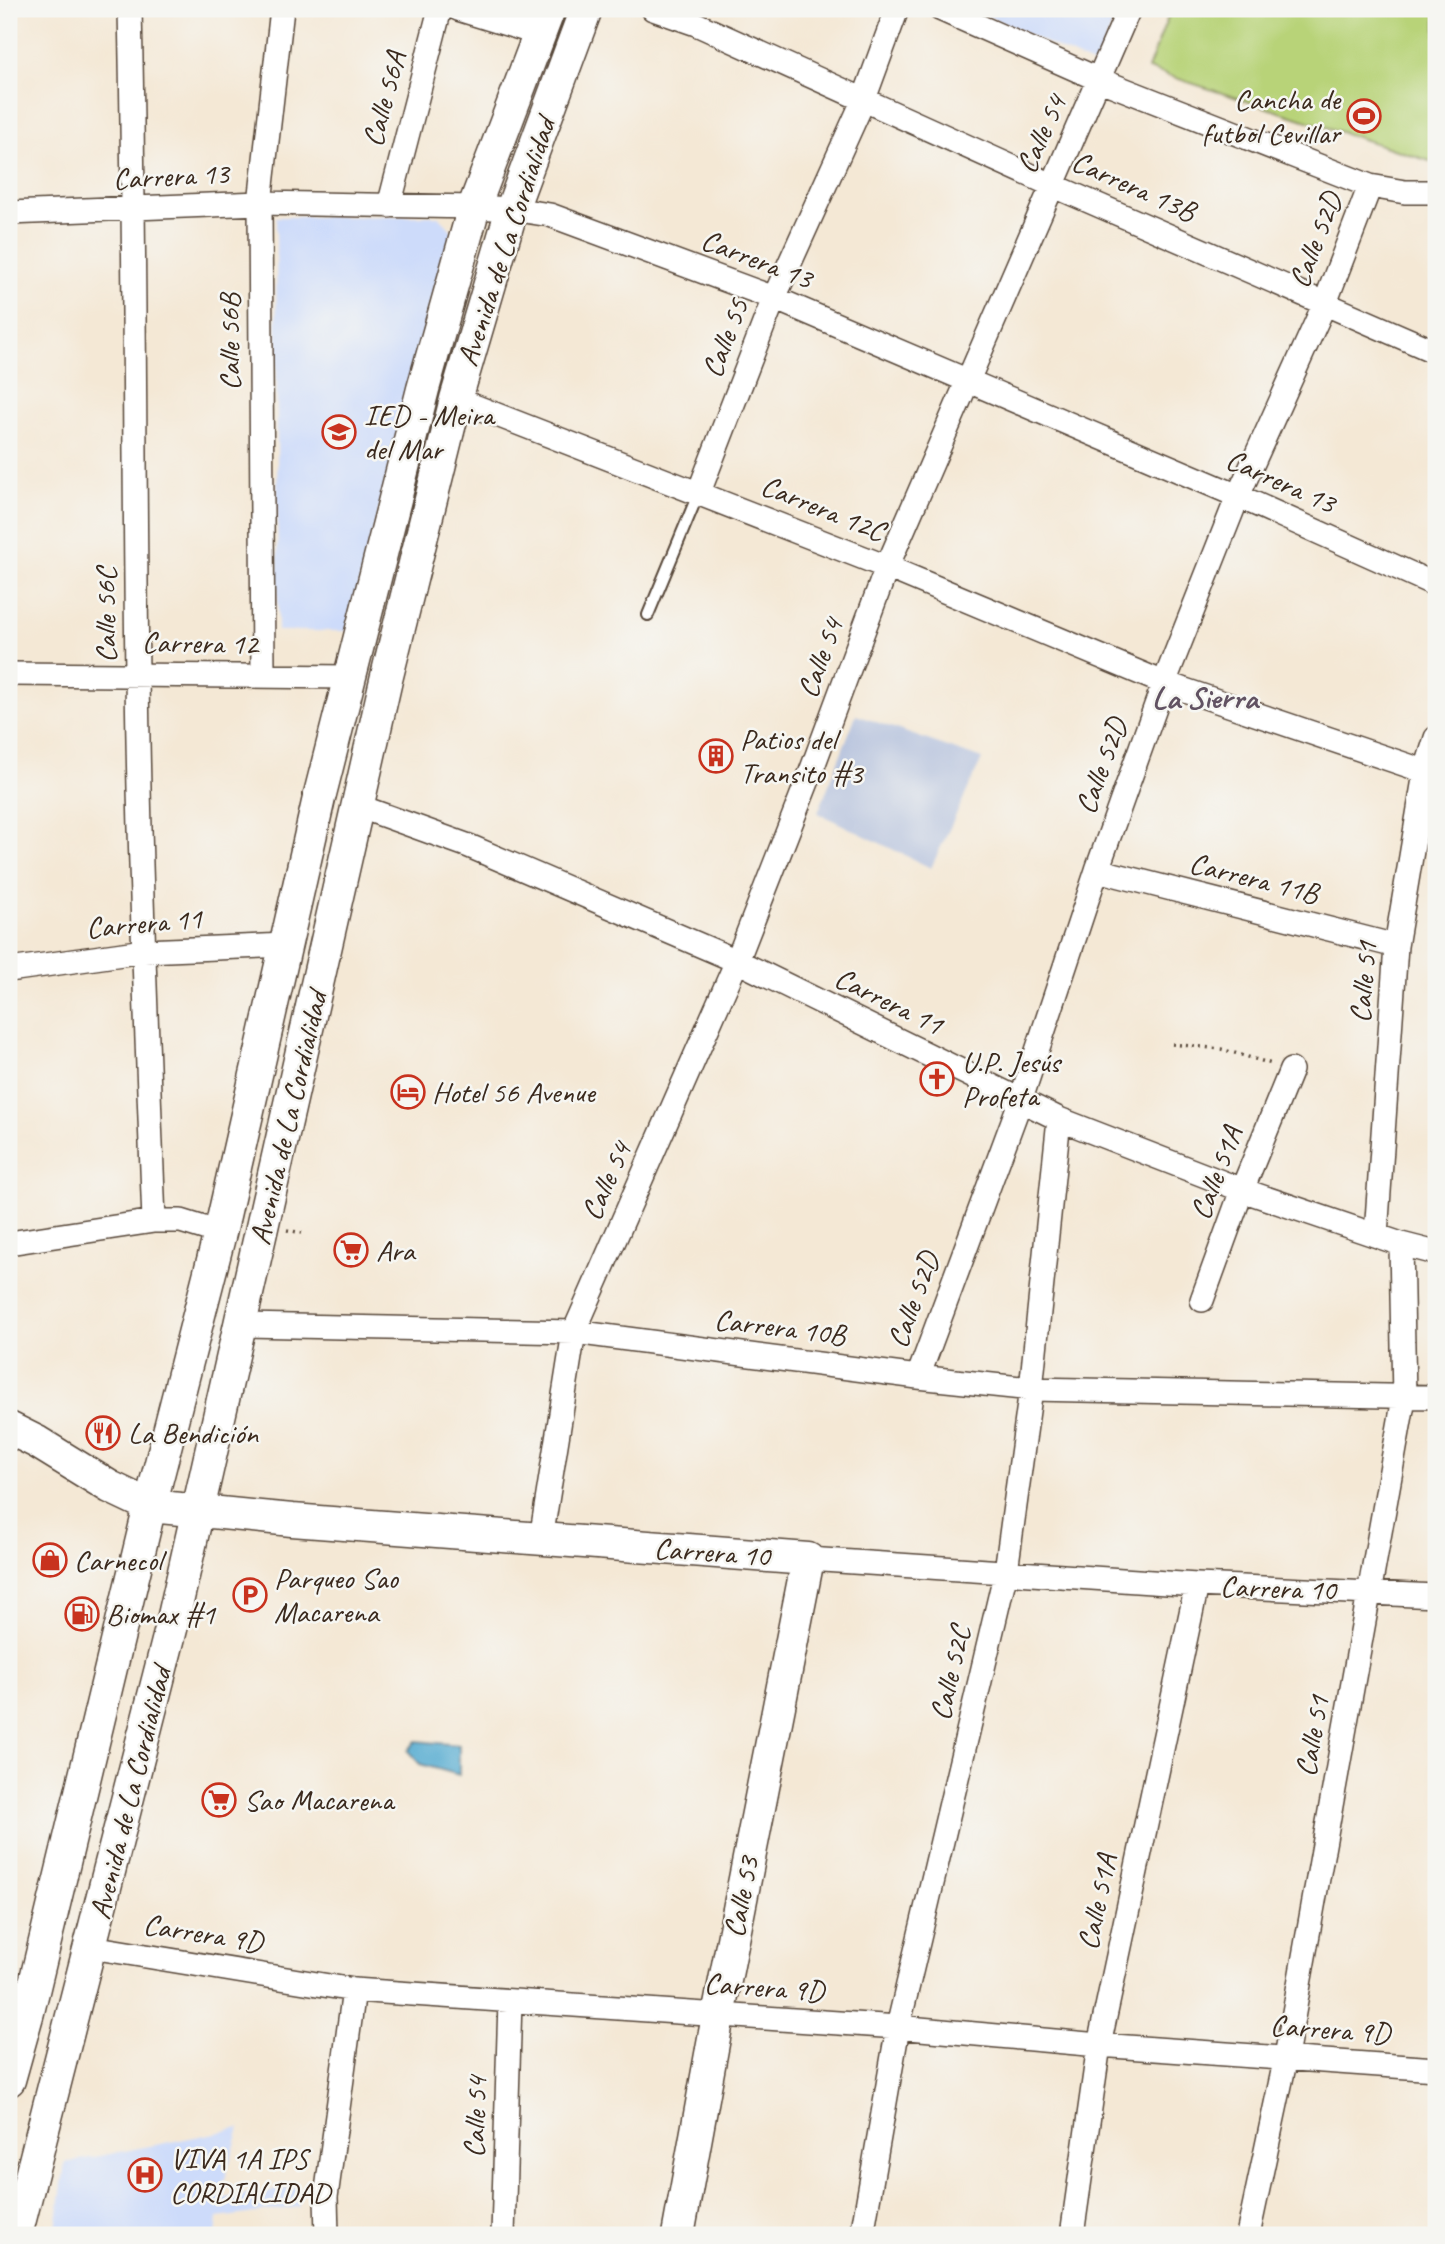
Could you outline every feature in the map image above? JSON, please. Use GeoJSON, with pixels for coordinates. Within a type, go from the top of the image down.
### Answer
{"type":"FeatureCollection","features":[{"type":"Feature","properties":{"kind":"main road","name":"Avenida de La Cordialidad"},"geometry":{"type":"LineString","coordinates":[[16,2235],[171,1629],[386,680],[456,399],[512,209],[586,9]]}},
{"type":"Feature","properties":{"kind":"main road","name":"Avenida de La Cordialidad"},"geometry":{"type":"LineString","coordinates":[[9,2080],[18,2009],[219,1233],[348,677],[423,389],[474,207],[544,22]]}},
{"type":"Feature","properties":{"kind":"main road","name":"Carrera 10"},"geometry":{"type":"LineString","coordinates":[[9,1429],[110,1487],[150,1506],[808,1559]]}},
{"type":"Feature","properties":{"kind":"main road","name":"Calle 53"},"geometry":{"type":"LineString","coordinates":[[678,2235],[808,1559]]}},
{"type":"Feature","properties":{"kind":"street","name":"Calle 56C"},"geometry":{"type":"LineString","coordinates":[[130,9],[137,674],[144,951],[155,1221]]}},
{"type":"Feature","properties":{"kind":"street","name":"Calle 56B"},"geometry":{"type":"LineString","coordinates":[[263,675],[260,204],[282,9]]}},
{"type":"Feature","properties":{"kind":"street","name":"Calle 56A"},"geometry":{"type":"LineString","coordinates":[[389,206],[440,9]]}},
{"type":"Feature","properties":{"kind":"street"},"geometry":{"type":"LineString","coordinates":[[458,9],[544,22]]}},
{"type":"Feature","properties":{"kind":"street","name":"Carrera 13B"},"geometry":{"type":"LineString","coordinates":[[653,9],[698,20],[1052,185],[1436,352]]}},
{"type":"Feature","properties":{"kind":"street","name":"Calle 55"},"geometry":{"type":"LineString","coordinates":[[699,492],[774,298],[864,99],[897,9]]}},
{"type":"Feature","properties":{"kind":"street"},"geometry":{"type":"LineString","coordinates":[[940,9],[1100,80],[1370,186],[1405,192],[1436,192]]}},
{"type":"Feature","properties":{"kind":"street","name":"Calle 54"},"geometry":{"type":"LineString","coordinates":[[541,1539],[574,1332],[737,961],[887,567],[1129,9]]}},
{"type":"Feature","properties":{"kind":"street","name":"Calle 52D"},"geometry":{"type":"LineString","coordinates":[[918,1377],[1020,1101],[1097,870],[1164,683],[1238,496],[1325,303],[1370,186]]}},
{"type":"Feature","properties":{"kind":"street","name":"Carrera 13"},"geometry":{"type":"LineString","coordinates":[[9,213],[260,204],[474,207],[550,215],[774,298],[1238,496],[1436,585]]}},
{"type":"Feature","properties":{"kind":"street","name":"Carrera 12C"},"geometry":{"type":"LineString","coordinates":[[456,399],[887,567],[1164,683]]}},
{"type":"Feature","properties":{"kind":"street","name":"Carrera 12"},"geometry":{"type":"LineString","coordinates":[[9,674],[348,677]]}},
{"type":"Feature","properties":{"kind":"street"},"geometry":{"type":"LineString","coordinates":[[1164,683],[1430,774]]}},
{"type":"Feature","properties":{"kind":"street","name":"Calle 51"},"geometry":{"type":"LineString","coordinates":[[1376,1235],[1396,946],[1436,738]]}},
{"type":"Feature","properties":{"kind":"street","name":"Carrera 11"},"geometry":{"type":"LineString","coordinates":[[358,806],[469,846],[737,961],[1059,1119],[1242,1190],[1401,1244],[1436,1253]]}},
{"type":"Feature","properties":{"kind":"street","name":"Carrera 11B"},"geometry":{"type":"LineString","coordinates":[[1097,870],[1396,946]]}},
{"type":"Feature","properties":{"kind":"street","name":"Carrera 11"},"geometry":{"type":"LineString","coordinates":[[9,970],[144,951],[285,944]]}},
{"type":"Feature","properties":{"kind":"street","name":"Calle 51A"},"geometry":{"type":"LineString","coordinates":[[1202,1300],[1242,1190],[1291,1070]]}},
{"type":"Feature","properties":{"kind":"street","name":"Calle 52C"},"geometry":{"type":"LineString","coordinates":[[862,2235],[898,2027],[1006,1571],[1031,1389],[1059,1119]]}},
{"type":"Feature","properties":{"kind":"street"},"geometry":{"type":"LineString","coordinates":[[9,1243],[155,1221],[181,1221],[219,1233]]}},
{"type":"Feature","properties":{"kind":"street","name":"Calle 51"},"geometry":{"type":"LineString","coordinates":[[1248,2235],[1286,2057],[1404,1398],[1401,1244]]}},
{"type":"Feature","properties":{"kind":"street","name":"Carrera 10B"},"geometry":{"type":"LineString","coordinates":[[241,1325],[574,1332],[1031,1389],[1436,1397]]}},
{"type":"Feature","properties":{"kind":"street","name":"Carrera 10"},"geometry":{"type":"LineString","coordinates":[[808,1559],[1196,1585],[1436,1595]]}},
{"type":"Feature","properties":{"kind":"street","name":"Calle 51A"},"geometry":{"type":"LineString","coordinates":[[1072,2235],[1099,2045],[1196,1585]]}},
{"type":"Feature","properties":{"kind":"street","name":"Carrera 9D"},"geometry":{"type":"LineString","coordinates":[[91,1947],[354,1990],[898,2027],[1099,2045],[1436,2069]]}},
{"type":"Feature","properties":{"kind":"street"},"geometry":{"type":"LineString","coordinates":[[327,2235],[326,2197],[354,1990]]}},
{"type":"Feature","properties":{"kind":"street","name":"Calle 54"},"geometry":{"type":"LineString","coordinates":[[503,2235],[510,2001]]}},
{"type":"Feature","properties":{"kind":"lane","name":"Calle 55"},"geometry":{"type":"LineString","coordinates":[[648,615],[699,492]]}},
{"type":"Feature","properties":{"kind":"path"},"geometry":{"type":"LineString","coordinates":[[1172,1044],[1221,1049],[1291,1070]]}},
{"type":"Feature","properties":{"kind":"shaded area"},"geometry":{"type":"Polygon","coordinates":[[[973,9],[1118,9],[1096,66],[973,9]]]}},
{"type":"Feature","properties":{"kind":"shaded area","name":"IED - Meira del Mar"},"geometry":{"type":"Polygon","coordinates":[[[439,216],[453,232],[347,631],[278,631],[276,217],[439,216]]]}},
{"type":"Feature","properties":{"kind":"shaded area"},"geometry":{"type":"Polygon","coordinates":[[[856,715],[982,759],[931,868],[818,813],[856,715]]]}},
{"type":"Feature","properties":{"kind":"shaded area","name":"VIVA 1A IPS CORDIALIDAD"},"geometry":{"type":"Polygon","coordinates":[[[240,2128],[219,2199],[296,2187],[299,2207],[218,2218],[216,2235],[55,2235],[65,2163],[240,2128]]]}},
{"type":"Feature","properties":{"kind":"green space","name":"Cancha de futbol Cevillar"},"geometry":{"type":"Polygon","coordinates":[[[1171,9],[1436,9],[1436,163],[1148,69],[1171,9]]]}},
{"type":"Feature","properties":{"kind":"water"},"geometry":{"type":"Polygon","coordinates":[[[416,1741],[459,1745],[459,1775],[420,1764],[408,1751],[416,1741]]]}},
{"type":"Feature","properties":{"kind":"place","name":"Cancha de futbol Cevillar"},"geometry":{"type":"Point","coordinates":[1364,116]}},
{"type":"Feature","properties":{"kind":"place","name":"IED - Meira del Mar"},"geometry":{"type":"Point","coordinates":[339,432]}},
{"type":"Feature","properties":{"kind":"place","name":"Patios del Transito #3"},"geometry":{"type":"Point","coordinates":[716,756]}},
{"type":"Feature","properties":{"kind":"place","name":"U.P. Jesús Profeta"},"geometry":{"type":"Point","coordinates":[937,1079]}},
{"type":"Feature","properties":{"kind":"place","name":"Hotel 56 Avenue"},"geometry":{"type":"Point","coordinates":[408,1092]}},
{"type":"Feature","properties":{"kind":"place","name":"Ara"},"geometry":{"type":"Point","coordinates":[351,1250]}},
{"type":"Feature","properties":{"kind":"place","name":"La Bendición"},"geometry":{"type":"Point","coordinates":[103,1433]}},
{"type":"Feature","properties":{"kind":"place","name":"Carnecol"},"geometry":{"type":"Point","coordinates":[50,1560]}},
{"type":"Feature","properties":{"kind":"place","name":"Parqueo Sao Macarena"},"geometry":{"type":"Point","coordinates":[250,1595]}},
{"type":"Feature","properties":{"kind":"place","name":"Biomax #1"},"geometry":{"type":"Point","coordinates":[82,1614]}},
{"type":"Feature","properties":{"kind":"place","name":"Sao Macarena"},"geometry":{"type":"Point","coordinates":[219,1800]}},
{"type":"Feature","properties":{"kind":"place","name":"VIVA 1A IPS CORDIALIDAD"},"geometry":{"type":"Point","coordinates":[145,2175]}},
{"type":"Feature","properties":{"kind":"district","name":"La Sierra"},"geometry":{"type":"Point","coordinates":[1205,697]}}]}
